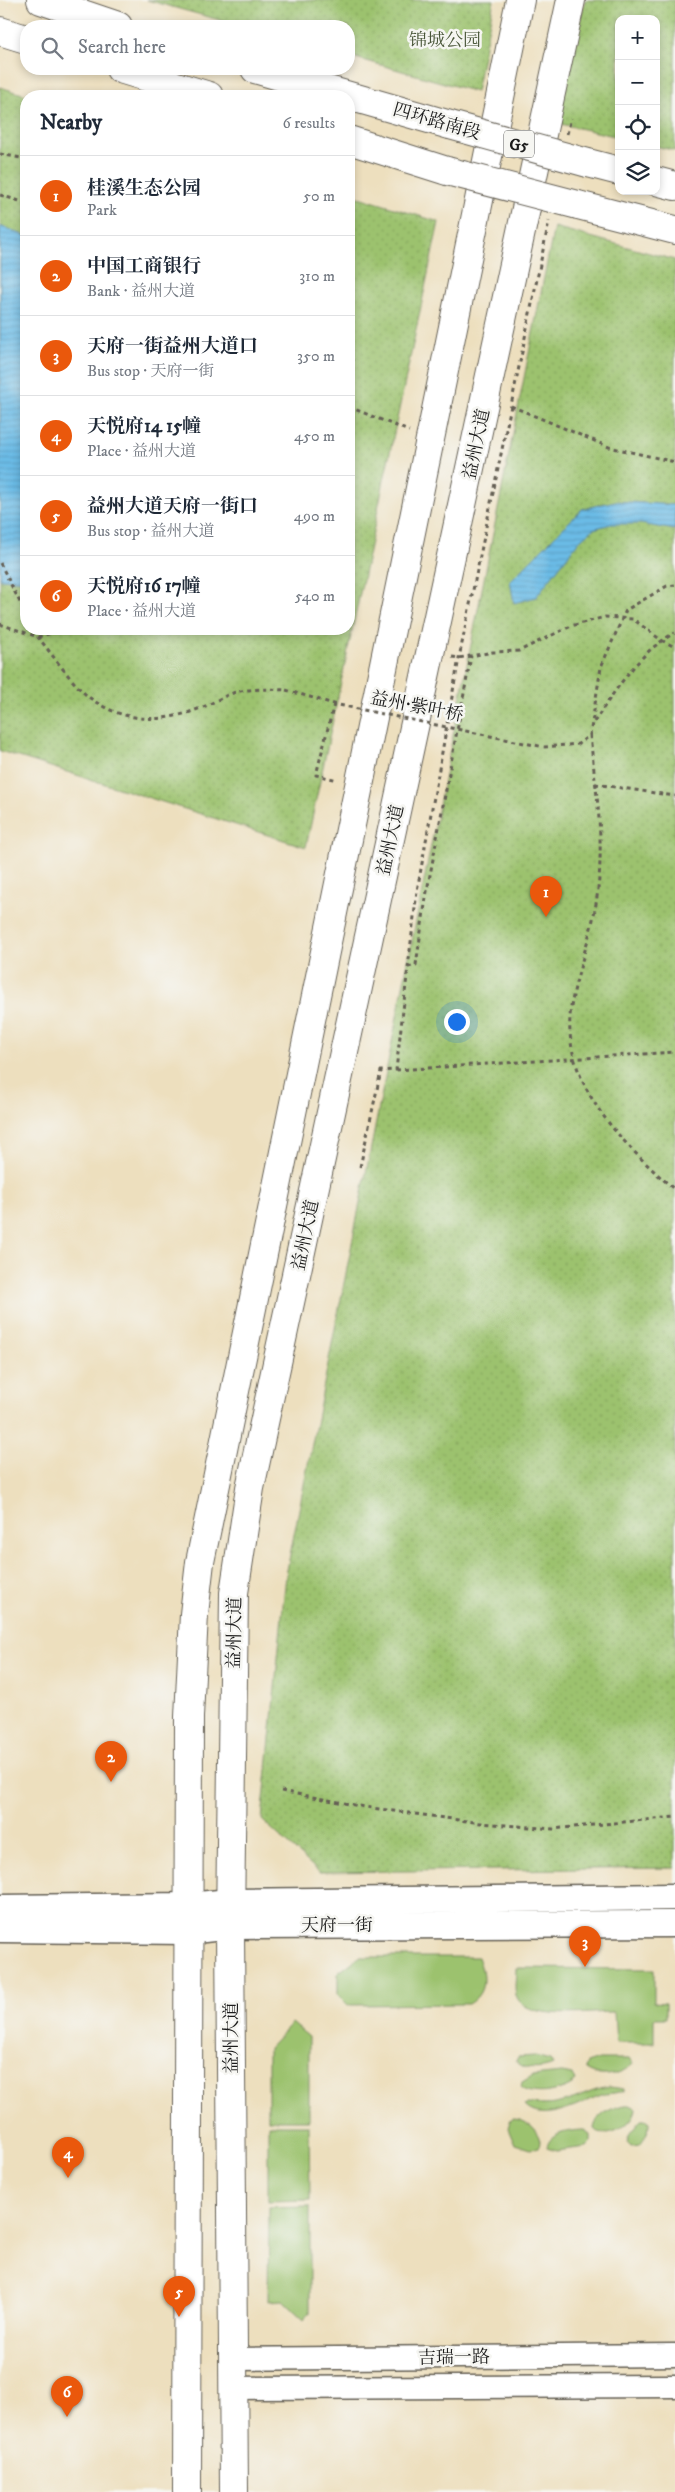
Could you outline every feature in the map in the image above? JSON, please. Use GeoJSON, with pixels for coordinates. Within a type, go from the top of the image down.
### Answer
{"type":"FeatureCollection","features":[{"type":"Feature","properties":{"kind":"main road"},"geometry":{"type":"LineString","coordinates":[[41,0],[100,20]]}},
{"type":"Feature","properties":{"kind":"main road"},"geometry":{"type":"LineString","coordinates":[[186,2492],[189,1717],[194,1614],[200,1562],[520,0]]}},
{"type":"Feature","properties":{"kind":"main road","name":"益州大道"},"geometry":{"type":"LineString","coordinates":[[234,2492],[230,1914],[234,1593],[250,1488],[571,0]]}},
{"type":"Feature","properties":{"kind":"main road"},"geometry":{"type":"LineString","coordinates":[[0,31],[20,37]]}},
{"type":"Feature","properties":{"kind":"main road"},"geometry":{"type":"LineString","coordinates":[[140,75],[188,90]]}},
{"type":"Feature","properties":{"kind":"main road","name":"四环路南段"},"geometry":{"type":"LineString","coordinates":[[276,75],[328,90]]}},
{"type":"Feature","properties":{"kind":"main road","name":"四环路南段"},"geometry":{"type":"LineString","coordinates":[[355,98],[615,170]]}},
{"type":"Feature","properties":{"kind":"main road"},"geometry":{"type":"LineString","coordinates":[[355,142],[446,170],[675,230]]}},
{"type":"Feature","properties":{"kind":"main road"},"geometry":{"type":"LineString","coordinates":[[660,182],[675,186]]}},
{"type":"Feature","properties":{"kind":"main road","name":"天府一街"},"geometry":{"type":"LineString","coordinates":[[0,1929],[230,1914],[675,1897]]}},
{"type":"Feature","properties":{"kind":"main road","name":"天府一街"},"geometry":{"type":"LineString","coordinates":[[0,1908],[187,1918]]}},
{"type":"Feature","properties":{"kind":"main road","name":"天府一街"},"geometry":{"type":"LineString","coordinates":[[230,1914],[675,1924]]}},
{"type":"Feature","properties":{"kind":"street","name":"吉瑞一路"},"geometry":{"type":"LineString","coordinates":[[233,2359],[675,2355]]}},
{"type":"Feature","properties":{"kind":"street","name":"吉瑞一路"},"geometry":{"type":"LineString","coordinates":[[234,2388],[675,2386]]}},
{"type":"Feature","properties":{"kind":"path"},"geometry":{"type":"LineString","coordinates":[[566,142],[572,114]]}},
{"type":"Feature","properties":{"kind":"path"},"geometry":{"type":"LineString","coordinates":[[0,154],[20,158]]}},
{"type":"Feature","properties":{"kind":"path"},"geometry":{"type":"LineString","coordinates":[[0,195],[20,201]]}},
{"type":"Feature","properties":{"kind":"path"},"geometry":{"type":"LineString","coordinates":[[396,1070],[417,892],[459,658],[550,218]]}},
{"type":"Feature","properties":{"kind":"path"},"geometry":{"type":"LineString","coordinates":[[511,406],[609,447],[675,462]]}},
{"type":"Feature","properties":{"kind":"path"},"geometry":{"type":"LineString","coordinates":[[355,409],[429,439]]}},
{"type":"Feature","properties":{"kind":"path"},"geometry":{"type":"LineString","coordinates":[[0,563],[20,602]]}},
{"type":"Feature","properties":{"kind":"path"},"geometry":{"type":"LineString","coordinates":[[675,585],[667,586],[626,610],[601,668],[594,723],[590,735],[600,810],[602,856],[594,918],[571,1008],[570,1032],[575,1059],[587,1093],[614,1129],[648,1166],[675,1190]]}},
{"type":"Feature","properties":{"kind":"path"},"geometry":{"type":"LineString","coordinates":[[459,658],[493,652],[519,651],[571,626],[605,617],[633,620],[661,640],[675,647]]}},
{"type":"Feature","properties":{"kind":"path"},"geometry":{"type":"LineString","coordinates":[[0,624],[20,631]]}},
{"type":"Feature","properties":{"kind":"path"},"geometry":{"type":"LineString","coordinates":[[594,723],[621,685],[661,640],[675,633]]}},
{"type":"Feature","properties":{"kind":"path"},"geometry":{"type":"LineString","coordinates":[[32,635],[38,637],[45,635]]}},
{"type":"Feature","properties":{"kind":"path","name":"益州·紫叶桥"},"geometry":{"type":"LineString","coordinates":[[38,637],[89,697],[113,712],[136,719],[175,716],[197,710],[234,693],[262,689],[286,690],[334,704],[544,747],[578,744],[590,735]]}},
{"type":"Feature","properties":{"kind":"path"},"geometry":{"type":"LineString","coordinates":[[408,967],[416,965],[429,882],[472,656]]}},
{"type":"Feature","properties":{"kind":"path"},"geometry":{"type":"LineString","coordinates":[[316,775],[334,704]]}},
{"type":"Feature","properties":{"kind":"path"},"geometry":{"type":"LineString","coordinates":[[596,784],[675,796]]}},
{"type":"Feature","properties":{"kind":"path"},"geometry":{"type":"LineString","coordinates":[[360,1167],[381,1070],[675,1052]]}},
{"type":"Feature","properties":{"kind":"path"},"geometry":{"type":"LineString","coordinates":[[281,1791],[365,1807],[481,1823],[553,1829],[675,1817]]}},
{"type":"Feature","properties":{"kind":"green space","name":"锦城公园"},"geometry":{"type":"Polygon","coordinates":[[[147,0],[494,0],[476,92],[355,58],[355,20],[219,20],[147,0]]]}},
{"type":"Feature","properties":{"kind":"green space"},"geometry":{"type":"Polygon","coordinates":[[[585,0],[675,0],[675,151],[660,147],[660,15],[615,15],[615,136],[556,123],[585,0]]]}},
{"type":"Feature","properties":{"kind":"green space"},"geometry":{"type":"Polygon","coordinates":[[[0,87],[20,93],[20,635],[351,635],[306,847],[0,751],[0,87]]]}},
{"type":"Feature","properties":{"kind":"green space"},"geometry":{"type":"Polygon","coordinates":[[[355,196],[439,222],[355,617],[355,196]]]}},
{"type":"Feature","properties":{"kind":"green space"},"geometry":{"type":"Polygon","coordinates":[[[554,227],[675,260],[675,1868],[319,1872],[262,1820],[286,1575],[554,227]]]}},
{"type":"Feature","properties":{"kind":"green space"},"geometry":{"type":"Polygon","coordinates":[[[359,1957],[478,1957],[483,1984],[479,1995],[468,2004],[348,2005],[338,1995],[338,1973],[359,1957]]]}},
{"type":"Feature","properties":{"kind":"green space"},"geometry":{"type":"Polygon","coordinates":[[[516,1968],[654,1969],[654,2002],[666,2003],[666,2018],[654,2018],[654,2043],[616,2043],[614,2012],[560,2014],[532,2009],[522,2003],[515,1992],[516,1968]]]}},
{"type":"Feature","properties":{"kind":"green space"},"geometry":{"type":"Polygon","coordinates":[[[292,2023],[309,2037],[309,2120],[268,2120],[268,2048],[292,2023]]]}},
{"type":"Feature","properties":{"kind":"green space"},"geometry":{"type":"Polygon","coordinates":[[[535,2056],[550,2060],[553,2065],[533,2069],[524,2067],[516,2061],[518,2057],[535,2056]]]}},
{"type":"Feature","properties":{"kind":"green space"},"geometry":{"type":"Polygon","coordinates":[[[599,2059],[629,2059],[633,2064],[623,2071],[610,2075],[596,2074],[585,2069],[587,2063],[599,2059]]]}},
{"type":"Feature","properties":{"kind":"green space"},"geometry":{"type":"Polygon","coordinates":[[[562,2073],[573,2075],[576,2081],[564,2088],[542,2093],[527,2091],[521,2088],[522,2082],[532,2076],[562,2073]]]}},
{"type":"Feature","properties":{"kind":"green space"},"geometry":{"type":"Polygon","coordinates":[[[610,2087],[624,2089],[624,2091],[605,2094],[553,2113],[533,2111],[525,2106],[527,2104],[545,2105],[558,2103],[610,2087]]]}},
{"type":"Feature","properties":{"kind":"green space"},"geometry":{"type":"Polygon","coordinates":[[[630,2105],[636,2108],[634,2114],[631,2120],[620,2129],[606,2133],[594,2129],[598,2119],[608,2111],[619,2106],[630,2105]]]}},
{"type":"Feature","properties":{"kind":"green space"},"geometry":{"type":"Polygon","coordinates":[[[514,2119],[523,2121],[533,2128],[540,2140],[539,2147],[531,2149],[515,2144],[508,2128],[510,2121],[514,2119]]]}},
{"type":"Feature","properties":{"kind":"green space"},"geometry":{"type":"Polygon","coordinates":[[[641,2120],[649,2123],[648,2134],[640,2145],[631,2146],[627,2142],[630,2133],[641,2120]]]}},
{"type":"Feature","properties":{"kind":"green space"},"geometry":{"type":"Polygon","coordinates":[[[268,2125],[309,2125],[310,2200],[268,2201],[268,2125]]]}},
{"type":"Feature","properties":{"kind":"green space"},"geometry":{"type":"Polygon","coordinates":[[[584,2130],[590,2134],[590,2143],[586,2147],[556,2151],[547,2148],[551,2139],[561,2133],[584,2130]]]}},
{"type":"Feature","properties":{"kind":"green space"},"geometry":{"type":"Polygon","coordinates":[[[310,2206],[310,2313],[304,2320],[283,2300],[268,2301],[269,2207],[310,2206]]]}},
{"type":"Feature","properties":{"kind":"water"},"geometry":{"type":"Polygon","coordinates":[[[0,226],[20,234],[20,581],[0,579],[0,226]]]}},
{"type":"Feature","properties":{"kind":"water"},"geometry":{"type":"Polygon","coordinates":[[[615,501],[675,505],[675,530],[641,524],[611,524],[593,529],[579,541],[536,597],[514,603],[510,581],[582,509],[615,501]]]}},
{"type":"Feature","properties":{"kind":"place","name":"桂溪生态公园"},"geometry":{"type":"Point","coordinates":[546,917]}},
{"type":"Feature","properties":{"kind":"place","name":"中国工商银行"},"geometry":{"type":"Point","coordinates":[111,1782]}},
{"type":"Feature","properties":{"kind":"place","name":"天府一街益州大道口"},"geometry":{"type":"Point","coordinates":[585,1967]}},
{"type":"Feature","properties":{"kind":"place","name":"天悦府14 15幢"},"geometry":{"type":"Point","coordinates":[68,2178]}},
{"type":"Feature","properties":{"kind":"place","name":"益州大道天府一街口"},"geometry":{"type":"Point","coordinates":[179,2317]}},
{"type":"Feature","properties":{"kind":"place","name":"天悦府16 17幢"},"geometry":{"type":"Point","coordinates":[67,2417]}}]}
